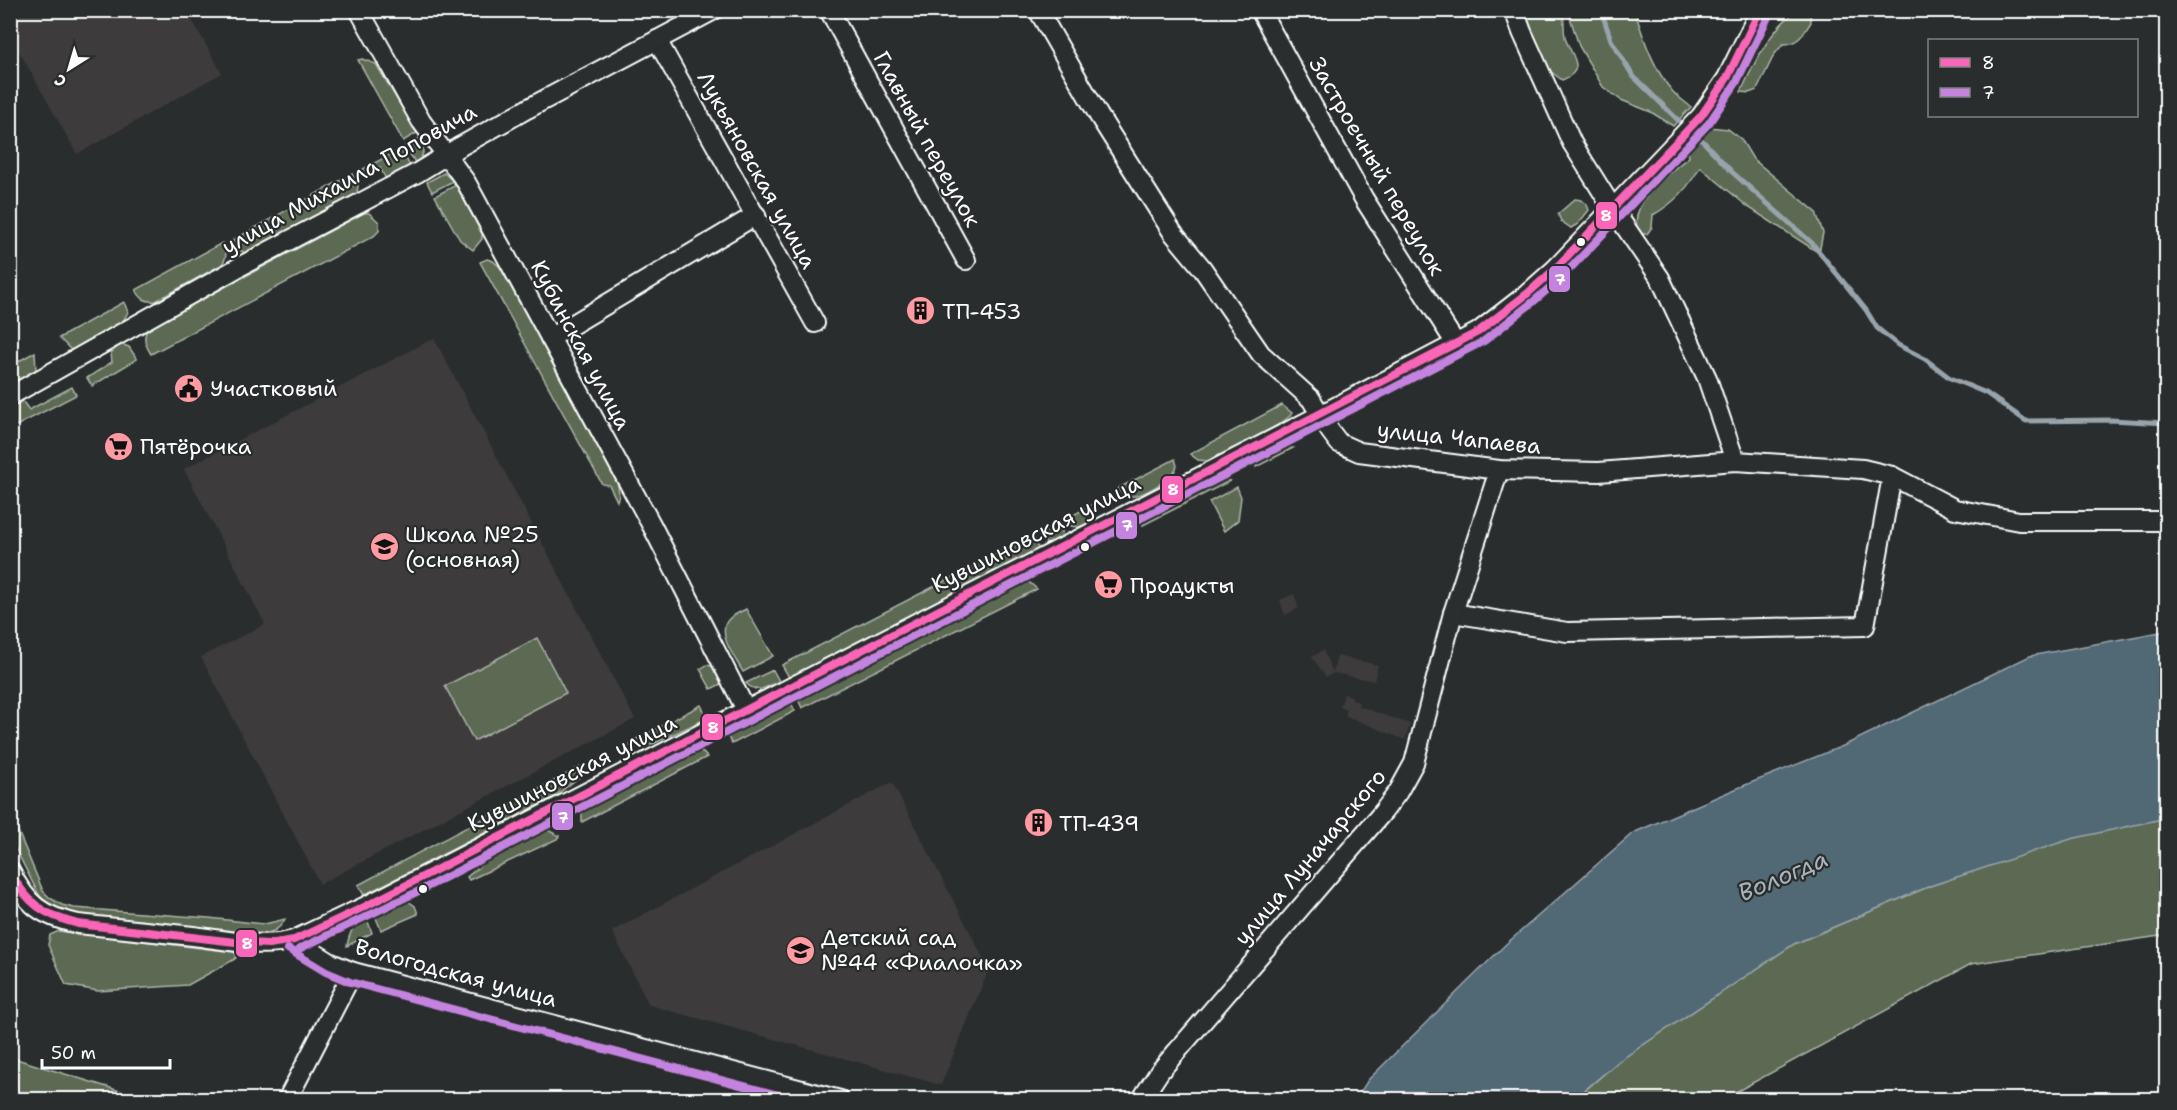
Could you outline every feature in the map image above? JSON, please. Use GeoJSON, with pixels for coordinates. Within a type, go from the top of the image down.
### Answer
{"type":"FeatureCollection","features":[{"type":"Feature","properties":{"kind":"street","name":"Кубинская улица"},"geometry":{"type":"LineString","coordinates":[[359,10],[421,121],[466,182],[652,526],[746,710]]}},
{"type":"Feature","properties":{"kind":"street","name":"улица Михаила Поповича"},"geometry":{"type":"LineString","coordinates":[[10,396],[239,267],[714,10]]}},
{"type":"Feature","properties":{"kind":"street","name":"Главный переулок"},"geometry":{"type":"LineString","coordinates":[[829,10],[966,260]]}},
{"type":"Feature","properties":{"kind":"street","name":"улица Чапаева"},"geometry":{"type":"LineString","coordinates":[[1038,10],[1099,116],[1173,234],[1202,268],[1261,354],[1311,399],[1339,443],[1359,452],[1499,470],[1599,471],[1735,461],[1863,470],[1892,476],[1955,509],[2019,520],[2166,521]]}},
{"type":"Feature","properties":{"kind":"street","name":"Застроечный переулок"},"geometry":{"type":"LineString","coordinates":[[1260,10],[1364,199],[1456,344]]}},
{"type":"Feature","properties":{"kind":"street"},"geometry":{"type":"LineString","coordinates":[[1514,10],[1572,143],[1612,209],[1660,278],[1707,378],[1735,461]]}},
{"type":"Feature","properties":{"kind":"street","name":"Кувшиновская улица"},"geometry":{"type":"LineString","coordinates":[[294,940],[418,880],[1320,415],[1456,344],[1497,318],[1578,247],[1701,116],[1727,78],[1756,12]]}},
{"type":"Feature","properties":{"kind":"street","name":"Лукьяновская улица"},"geometry":{"type":"LineString","coordinates":[[657,40],[815,323]]}},
{"type":"Feature","properties":{"kind":"street"},"geometry":{"type":"LineString","coordinates":[[550,338],[756,215]]}},
{"type":"Feature","properties":{"kind":"street","name":"улица Луначарского"},"geometry":{"type":"LineString","coordinates":[[1142,1100],[1160,1071],[1376,821],[1398,792],[1414,763],[1454,613],[1499,470]]}},
{"type":"Feature","properties":{"kind":"street"},"geometry":{"type":"LineString","coordinates":[[1454,613],[1567,632],[1865,626],[1892,476]]}},
{"type":"Feature","properties":{"kind":"street"},"geometry":{"type":"LineString","coordinates":[[10,871],[32,905],[51,917],[70,922],[265,944],[294,940]]}},
{"type":"Feature","properties":{"kind":"street","name":"Вологодская улица"},"geometry":{"type":"LineString","coordinates":[[294,940],[331,963],[353,972],[840,1100]]}},
{"type":"Feature","properties":{"kind":"street"},"geometry":{"type":"LineString","coordinates":[[287,1100],[353,972]]}},
{"type":"Feature","properties":{"kind":"shaded area"},"geometry":{"type":"Polygon","coordinates":[[[10,11],[187,11],[222,73],[77,154],[11,37],[10,11]]]}},
{"type":"Feature","properties":{"kind":"shaded area","name":"Школа №25 (основная)"},"geometry":{"type":"Polygon","coordinates":[[[434,338],[635,719],[320,884],[201,657],[265,624],[184,469],[434,338]]]}},
{"type":"Feature","properties":{"kind":"shaded area"},"geometry":{"type":"Polygon","coordinates":[[[1294,594],[1299,608],[1285,615],[1280,600],[1294,594]]]}},
{"type":"Feature","properties":{"kind":"shaded area"},"geometry":{"type":"Polygon","coordinates":[[[1323,650],[1333,672],[1337,656],[1378,665],[1374,681],[1334,673],[1326,677],[1312,657],[1323,650]]]}},
{"type":"Feature","properties":{"kind":"shaded area"},"geometry":{"type":"Polygon","coordinates":[[[1344,694],[1352,696],[1352,700],[1359,702],[1358,706],[1410,724],[1405,740],[1346,716],[1346,709],[1340,707],[1344,694]]]}},
{"type":"Feature","properties":{"kind":"shaded area","name":"Детский сад №44 «Фиалочка»"},"geometry":{"type":"Polygon","coordinates":[[[892,782],[989,969],[941,1085],[649,1005],[612,931],[892,782]]]}},
{"type":"Feature","properties":{"kind":"green space"},"geometry":{"type":"Polygon","coordinates":[[[1804,10],[1810,14],[1811,22],[1803,34],[1793,42],[1783,44],[1774,55],[1757,90],[1749,93],[1741,92],[1758,57],[1775,32],[1784,21],[1804,10]]]}},
{"type":"Feature","properties":{"kind":"green space"},"geometry":{"type":"Polygon","coordinates":[[[1522,11],[1562,11],[1565,36],[1576,62],[1574,72],[1570,76],[1562,80],[1550,71],[1534,42],[1522,11]]]}},
{"type":"Feature","properties":{"kind":"green space"},"geometry":{"type":"Polygon","coordinates":[[[1568,11],[1635,11],[1660,74],[1673,92],[1691,107],[1673,126],[1651,112],[1621,100],[1603,87],[1579,46],[1568,11]]]}},
{"type":"Feature","properties":{"kind":"green space"},"geometry":{"type":"Polygon","coordinates":[[[362,59],[376,64],[417,133],[403,141],[358,60],[362,59]]]}},
{"type":"Feature","properties":{"kind":"green space"},"geometry":{"type":"Polygon","coordinates":[[[1709,127],[1728,129],[1741,139],[1753,159],[1816,212],[1823,233],[1819,253],[1748,207],[1700,167],[1680,194],[1653,215],[1652,227],[1647,234],[1640,234],[1636,223],[1643,201],[1671,171],[1689,157],[1688,149],[1709,127]]]}},
{"type":"Feature","properties":{"kind":"green space"},"geometry":{"type":"Polygon","coordinates":[[[420,138],[423,152],[416,164],[405,146],[420,138]]]}},
{"type":"Feature","properties":{"kind":"green space"},"geometry":{"type":"Polygon","coordinates":[[[401,149],[411,168],[387,181],[380,168],[366,175],[363,169],[401,149]]]}},
{"type":"Feature","properties":{"kind":"green space"},"geometry":{"type":"Polygon","coordinates":[[[444,173],[453,181],[432,192],[427,182],[444,173]]]}},
{"type":"Feature","properties":{"kind":"green space"},"geometry":{"type":"Polygon","coordinates":[[[352,174],[358,186],[357,193],[352,199],[252,253],[239,250],[233,240],[352,174]]]}},
{"type":"Feature","properties":{"kind":"green space"},"geometry":{"type":"Polygon","coordinates":[[[456,185],[482,234],[482,239],[473,250],[460,240],[435,196],[456,185]]]}},
{"type":"Feature","properties":{"kind":"green space"},"geometry":{"type":"Polygon","coordinates":[[[1575,199],[1584,202],[1589,210],[1578,224],[1571,228],[1561,221],[1558,214],[1575,199]]]}},
{"type":"Feature","properties":{"kind":"green space"},"geometry":{"type":"Polygon","coordinates":[[[364,213],[369,213],[379,222],[379,231],[374,236],[151,354],[145,340],[150,327],[364,213]]]}},
{"type":"Feature","properties":{"kind":"green space"},"geometry":{"type":"Polygon","coordinates":[[[222,243],[226,254],[221,265],[156,301],[144,299],[136,290],[222,243]]]}},
{"type":"Feature","properties":{"kind":"green space"},"geometry":{"type":"Polygon","coordinates":[[[487,259],[500,267],[618,485],[617,501],[609,485],[602,484],[480,262],[487,259]]]}},
{"type":"Feature","properties":{"kind":"green space"},"geometry":{"type":"Polygon","coordinates":[[[124,302],[128,312],[122,323],[77,349],[71,350],[59,338],[124,302]]]}},
{"type":"Feature","properties":{"kind":"green space"},"geometry":{"type":"Polygon","coordinates":[[[120,344],[129,347],[137,359],[92,386],[87,378],[112,362],[111,353],[120,344]]]}},
{"type":"Feature","properties":{"kind":"green space"},"geometry":{"type":"Polygon","coordinates":[[[35,352],[36,371],[11,386],[10,366],[35,352]]]}},
{"type":"Feature","properties":{"kind":"green space"},"geometry":{"type":"Polygon","coordinates":[[[72,387],[76,395],[16,426],[11,417],[12,404],[21,399],[29,410],[72,387]]]}},
{"type":"Feature","properties":{"kind":"green space"},"geometry":{"type":"Polygon","coordinates":[[[1282,405],[1292,413],[1267,431],[1207,461],[1198,460],[1190,454],[1282,405]]]}},
{"type":"Feature","properties":{"kind":"green space"},"geometry":{"type":"Polygon","coordinates":[[[1277,447],[1293,448],[1256,467],[1261,457],[1277,447]]]}},
{"type":"Feature","properties":{"kind":"green space"},"geometry":{"type":"Polygon","coordinates":[[[1175,459],[1177,466],[1175,471],[1152,489],[1131,496],[1117,489],[1175,459]]]}},
{"type":"Feature","properties":{"kind":"green space"},"geometry":{"type":"Polygon","coordinates":[[[1218,477],[1230,481],[1143,525],[1145,517],[1218,477]]]}},
{"type":"Feature","properties":{"kind":"green space"},"geometry":{"type":"Polygon","coordinates":[[[1237,487],[1241,497],[1238,520],[1224,531],[1209,502],[1237,487]]]}},
{"type":"Feature","properties":{"kind":"green space"},"geometry":{"type":"Polygon","coordinates":[[[1095,503],[1094,514],[1089,523],[1079,527],[1070,526],[1066,519],[1095,503]]]}},
{"type":"Feature","properties":{"kind":"green space"},"geometry":{"type":"Polygon","coordinates":[[[1060,522],[1063,529],[1061,537],[1047,546],[1040,532],[1060,522]]]}},
{"type":"Feature","properties":{"kind":"green space"},"geometry":{"type":"Polygon","coordinates":[[[1032,536],[1039,550],[790,679],[782,665],[1032,536]]]}},
{"type":"Feature","properties":{"kind":"green space"},"geometry":{"type":"Polygon","coordinates":[[[1021,581],[1030,583],[1037,589],[802,708],[796,695],[1021,581]]]}},
{"type":"Feature","properties":{"kind":"green space"},"geometry":{"type":"Polygon","coordinates":[[[746,609],[773,656],[743,672],[728,646],[724,631],[729,619],[746,609]]]}},
{"type":"Feature","properties":{"kind":"green space"},"geometry":{"type":"Polygon","coordinates":[[[537,638],[566,693],[474,741],[445,686],[537,638]]]}},
{"type":"Feature","properties":{"kind":"green space"},"geometry":{"type":"Polygon","coordinates":[[[707,665],[715,667],[723,683],[711,689],[700,669],[707,665]]]}},
{"type":"Feature","properties":{"kind":"green space"},"geometry":{"type":"Polygon","coordinates":[[[773,670],[779,681],[770,686],[754,689],[746,683],[773,670]]]}},
{"type":"Feature","properties":{"kind":"green space"},"geometry":{"type":"Polygon","coordinates":[[[789,699],[795,711],[732,744],[725,732],[789,699]]]}},
{"type":"Feature","properties":{"kind":"green space"},"geometry":{"type":"Polygon","coordinates":[[[701,705],[707,718],[655,743],[630,747],[631,742],[701,705]]]}},
{"type":"Feature","properties":{"kind":"green space"},"geometry":{"type":"Polygon","coordinates":[[[695,750],[707,757],[582,822],[582,813],[587,803],[685,752],[695,750]]]}},
{"type":"Feature","properties":{"kind":"green space"},"geometry":{"type":"Polygon","coordinates":[[[580,767],[584,773],[554,797],[364,895],[358,885],[580,767]]]}},
{"type":"Feature","properties":{"kind":"green space"},"geometry":{"type":"Polygon","coordinates":[[[10,812],[43,891],[62,905],[74,908],[265,924],[285,919],[274,931],[256,934],[73,915],[50,905],[39,895],[11,840],[10,812]]]}},
{"type":"Feature","properties":{"kind":"green space"},"geometry":{"type":"Polygon","coordinates":[[[2166,818],[2166,935],[1971,964],[1723,1099],[1574,1100],[1619,1061],[1794,944],[1930,886],[2071,838],[2166,818]]]}},
{"type":"Feature","properties":{"kind":"green space"},"geometry":{"type":"Polygon","coordinates":[[[542,827],[559,836],[557,839],[469,880],[467,877],[506,844],[542,827]]]}},
{"type":"Feature","properties":{"kind":"green space"},"geometry":{"type":"Polygon","coordinates":[[[404,901],[415,906],[418,914],[381,930],[374,913],[404,901]]]}},
{"type":"Feature","properties":{"kind":"green space"},"geometry":{"type":"Polygon","coordinates":[[[366,916],[372,933],[347,946],[353,929],[366,916]]]}},
{"type":"Feature","properties":{"kind":"green space"},"geometry":{"type":"Polygon","coordinates":[[[59,931],[234,952],[237,956],[188,985],[98,991],[66,985],[48,945],[50,935],[59,931]]]}},
{"type":"Feature","properties":{"kind":"green space"},"geometry":{"type":"Polygon","coordinates":[[[10,1057],[146,1099],[11,1099],[10,1057]]]}},
{"type":"Feature","properties":{"kind":"water","name":"Вологда"},"geometry":{"type":"Polygon","coordinates":[[[2166,631],[2166,818],[2071,839],[1930,886],[1794,944],[1619,1061],[1574,1099],[1356,1099],[1368,1080],[1506,944],[1633,833],[1843,746],[2030,656],[2166,631]]]}},
{"type":"Feature","properties":{"kind":"waterway"},"geometry":{"type":"LineString","coordinates":[[1601,10],[1611,40],[1633,76],[1679,121],[1699,137],[1732,172],[1812,243],[1866,310],[1877,328],[1898,345],[1925,359],[1950,378],[1986,393],[2026,421],[2111,420],[2166,423]]}},
{"type":"Feature","properties":{"kind":"transit line","name":"8"},"geometry":{"type":"LineString","coordinates":[[10,872],[23,892],[38,907],[55,917],[78,924],[244,943],[269,944],[294,940],[364,907],[1478,332],[1555,269],[1701,116],[1727,78],[1760,10]]}},
{"type":"Feature","properties":{"kind":"transit line","name":"7"},"geometry":{"type":"LineString","coordinates":[[299,949],[423,889],[1484,341],[1563,276],[1709,123],[1736,83],[1769,15]]}},
{"type":"Feature","properties":{"kind":"transit line","name":"7"},"geometry":{"type":"LineString","coordinates":[[288,949],[326,972],[350,982],[797,1100]]}},
{"type":"Feature","properties":{"kind":"place","name":"ТП-453"},"geometry":{"type":"Point","coordinates":[921,311]}},
{"type":"Feature","properties":{"kind":"place","name":"Участковый"},"geometry":{"type":"Point","coordinates":[189,388]}},
{"type":"Feature","properties":{"kind":"place","name":"Пятёрочка"},"geometry":{"type":"Point","coordinates":[119,446]}},
{"type":"Feature","properties":{"kind":"place","name":"Школа №25 (основная)"},"geometry":{"type":"Point","coordinates":[384,547]}},
{"type":"Feature","properties":{"kind":"place","name":"Продукты"},"geometry":{"type":"Point","coordinates":[1109,585]}},
{"type":"Feature","properties":{"kind":"place","name":"ТП-439"},"geometry":{"type":"Point","coordinates":[1038,823]}},
{"type":"Feature","properties":{"kind":"place","name":"Детский сад №44 «Фиалочка»"},"geometry":{"type":"Point","coordinates":[800,950]}}]}
